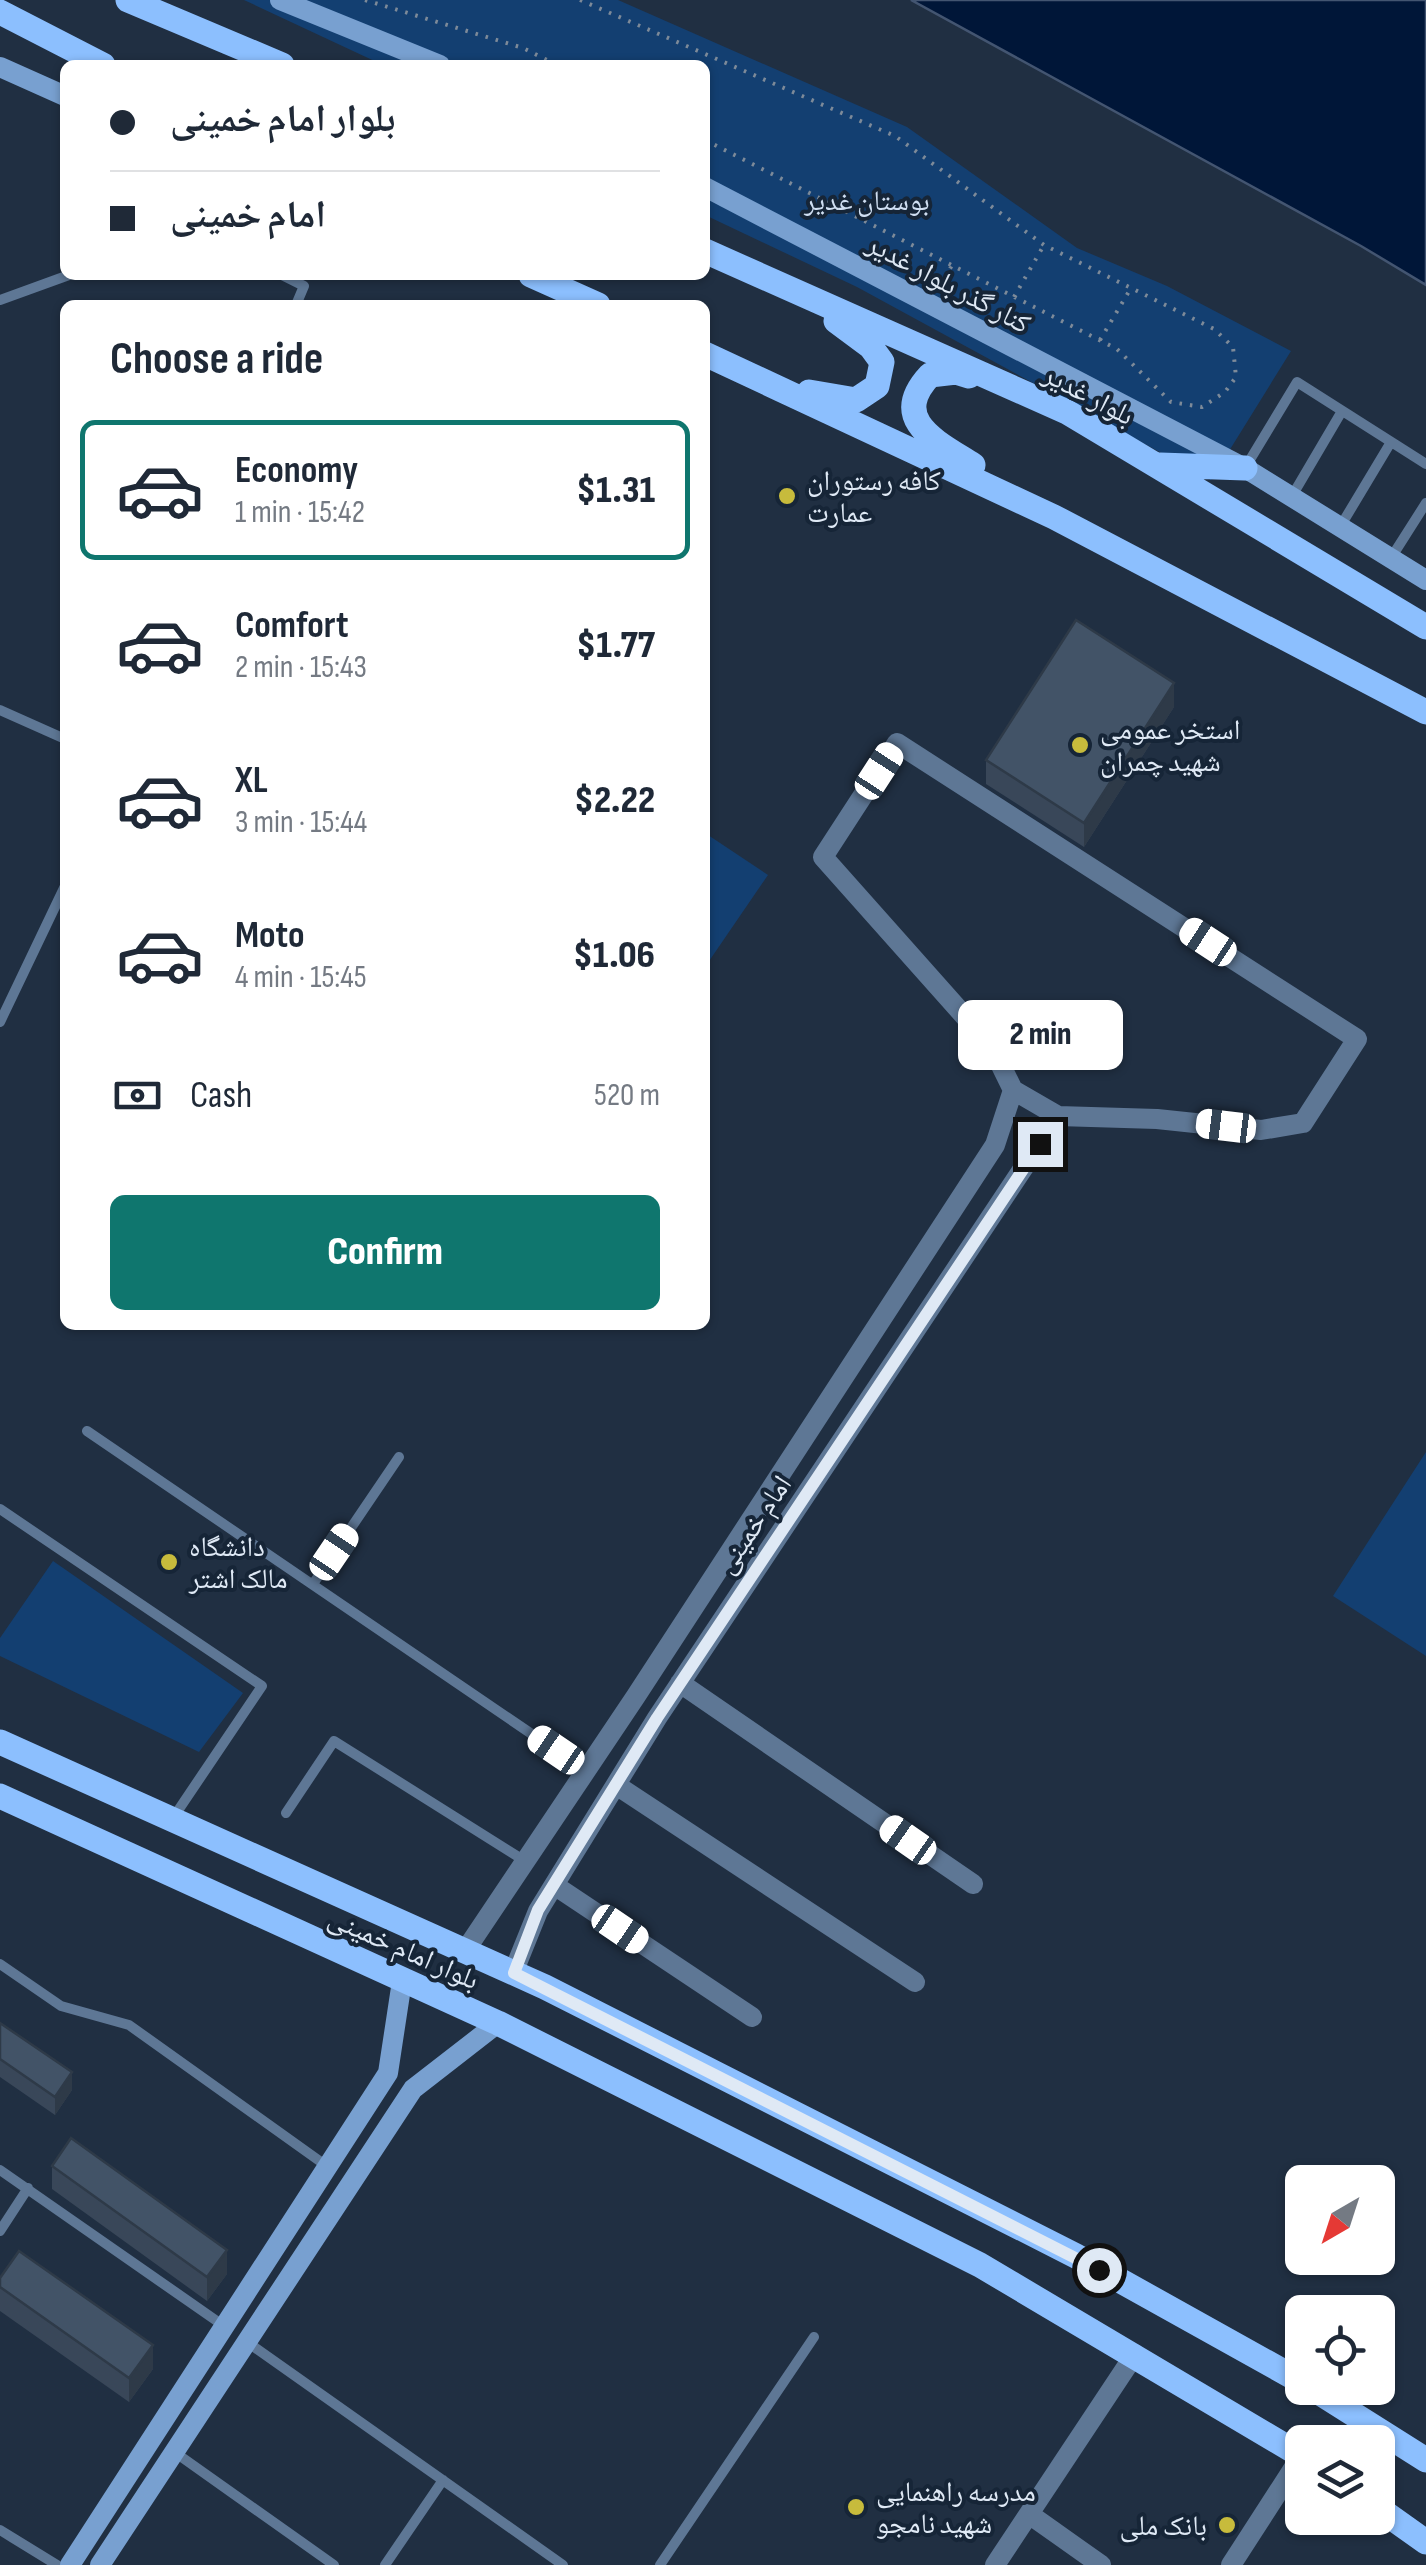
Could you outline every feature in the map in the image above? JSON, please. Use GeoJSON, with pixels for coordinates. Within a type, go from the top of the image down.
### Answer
{"type":"FeatureCollection","features":[{"type":"Feature","properties":{"kind":"main road"},"geometry":{"type":"LineString","coordinates":[[128,0],[270,60]]}},
{"type":"Feature","properties":{"kind":"main road"},"geometry":{"type":"LineString","coordinates":[[0,12],[93,60]]}},
{"type":"Feature","properties":{"kind":"main road","name":"بلوار غدیر"},"geometry":{"type":"LineString","coordinates":[[710,253],[1067,412],[1426,627]]}},
{"type":"Feature","properties":{"kind":"main road"},"geometry":{"type":"LineString","coordinates":[[717,359],[826,398],[856,400],[876,386],[882,362],[872,347],[761,276]]}},
{"type":"Feature","properties":{"kind":"main road"},"geometry":{"type":"LineString","coordinates":[[543,280],[587,300]]}},
{"type":"Feature","properties":{"kind":"main road"},"geometry":{"type":"LineString","coordinates":[[717,359],[1031,506],[1420,712]]}},
{"type":"Feature","properties":{"kind":"main road"},"geometry":{"type":"LineString","coordinates":[[1031,506],[918,426],[912,407],[917,389],[930,374],[956,372],[993,382],[1067,412]]}},
{"type":"Feature","properties":{"kind":"main road"},"geometry":{"type":"LineString","coordinates":[[1154,464],[1245,468]]}},
{"type":"Feature","properties":{"kind":"main road","name":"بلوار امام خمینی"},"geometry":{"type":"LineString","coordinates":[[0,1742],[514,1973],[1076,2256],[1285,2373]]}},
{"type":"Feature","properties":{"kind":"main road","name":"بلوار امام خمینی"},"geometry":{"type":"LineString","coordinates":[[0,1796],[498,2023],[980,2265],[1285,2446]]}},
{"type":"Feature","properties":{"kind":"main road"},"geometry":{"type":"LineString","coordinates":[[1327,2405],[1348,2425]]}},
{"type":"Feature","properties":{"kind":"main road"},"geometry":{"type":"LineString","coordinates":[[1336,2405],[1425,2463]]}},
{"type":"Feature","properties":{"kind":"main road"},"geometry":{"type":"LineString","coordinates":[[1395,2452],[1425,2463]]}},
{"type":"Feature","properties":{"kind":"main road"},"geometry":{"type":"LineString","coordinates":[[1395,2520],[1426,2542]]}},
{"type":"Feature","properties":{"kind":"street"},"geometry":{"type":"LineString","coordinates":[[280,0],[428,60]]}},
{"type":"Feature","properties":{"kind":"street"},"geometry":{"type":"LineString","coordinates":[[0,67],[60,94]]}},
{"type":"Feature","properties":{"kind":"street","name":"کنار گذر بلوار غدیر"},"geometry":{"type":"LineString","coordinates":[[710,190],[1245,468],[1426,580]]}},
{"type":"Feature","properties":{"kind":"street"},"geometry":{"type":"LineString","coordinates":[[897,743],[1357,1039],[1303,1123],[1261,1130],[1157,1119],[1058,1116],[1013,1090],[992,1047],[823,856],[897,743]]}},
{"type":"Feature","properties":{"kind":"street"},"geometry":{"type":"LineString","coordinates":[[465,1951],[636,1696],[994,1145],[1013,1090]]}},
{"type":"Feature","properties":{"kind":"street","name":"امام خمینی"},"geometry":{"type":"LineString","coordinates":[[514,1973],[538,1910],[661,1712],[1058,1116]]}},
{"type":"Feature","properties":{"kind":"street"},"geometry":{"type":"LineString","coordinates":[[934,1236],[964,1255]]}},
{"type":"Feature","properties":{"kind":"street"},"geometry":{"type":"LineString","coordinates":[[860,1347],[891,1366]]}},
{"type":"Feature","properties":{"kind":"street"},"geometry":{"type":"LineString","coordinates":[[786,1464],[815,1480]]}},
{"type":"Feature","properties":{"kind":"street"},"geometry":{"type":"LineString","coordinates":[[709,1584],[735,1601]]}},
{"type":"Feature","properties":{"kind":"street"},"geometry":{"type":"LineString","coordinates":[[680,1683],[972,1884]]}},
{"type":"Feature","properties":{"kind":"street"},"geometry":{"type":"LineString","coordinates":[[636,1696],[661,1712]]}},
{"type":"Feature","properties":{"kind":"street"},"geometry":{"type":"LineString","coordinates":[[616,1784],[915,1982]]}},
{"type":"Feature","properties":{"kind":"street"},"geometry":{"type":"LineString","coordinates":[[542,1838],[572,1856]]}},
{"type":"Feature","properties":{"kind":"street"},"geometry":{"type":"LineString","coordinates":[[554,1885],[752,2018]]}},
{"type":"Feature","properties":{"kind":"street"},"geometry":{"type":"LineString","coordinates":[[70,2565],[388,2073],[402,1981]]}},
{"type":"Feature","properties":{"kind":"street"},"geometry":{"type":"LineString","coordinates":[[82,2546],[102,2563],[413,2089],[498,2023]]}},
{"type":"Feature","properties":{"kind":"street"},"geometry":{"type":"LineString","coordinates":[[328,2168],[350,2184]]}},
{"type":"Feature","properties":{"kind":"street"},"geometry":{"type":"LineString","coordinates":[[224,2326],[247,2342]]}},
{"type":"Feature","properties":{"kind":"street"},"geometry":{"type":"LineString","coordinates":[[995,2565],[1135,2354]]}},
{"type":"Feature","properties":{"kind":"street"},"geometry":{"type":"LineString","coordinates":[[1231,2565],[1285,2482]]}},
{"type":"Feature","properties":{"kind":"street"},"geometry":{"type":"LineString","coordinates":[[1029,2514],[1101,2565]]}},
{"type":"Feature","properties":{"kind":"lane"},"geometry":{"type":"LineString","coordinates":[[0,300],[60,278]]}},
{"type":"Feature","properties":{"kind":"lane"},"geometry":{"type":"LineString","coordinates":[[292,280],[304,286],[298,300]]}},
{"type":"Feature","properties":{"kind":"lane"},"geometry":{"type":"LineString","coordinates":[[1245,468],[1297,382],[1426,464]]}},
{"type":"Feature","properties":{"kind":"lane"},"geometry":{"type":"LineString","coordinates":[[1292,497],[1342,411]]}},
{"type":"Feature","properties":{"kind":"lane"},"geometry":{"type":"LineString","coordinates":[[1340,526],[1391,442]]}},
{"type":"Feature","properties":{"kind":"lane"},"geometry":{"type":"LineString","coordinates":[[1391,558],[1426,502]]}},
{"type":"Feature","properties":{"kind":"lane"},"geometry":{"type":"LineString","coordinates":[[0,710],[60,737]]}},
{"type":"Feature","properties":{"kind":"lane"},"geometry":{"type":"LineString","coordinates":[[0,1022],[60,896]]}},
{"type":"Feature","properties":{"kind":"lane"},"geometry":{"type":"LineString","coordinates":[[87,1431],[586,1771]]}},
{"type":"Feature","properties":{"kind":"lane"},"geometry":{"type":"LineString","coordinates":[[312,1584],[399,1456]]}},
{"type":"Feature","properties":{"kind":"lane"},"geometry":{"type":"LineString","coordinates":[[0,1509],[262,1686],[172,1819]]}},
{"type":"Feature","properties":{"kind":"lane"},"geometry":{"type":"LineString","coordinates":[[286,1813],[334,1742],[526,1862]]}},
{"type":"Feature","properties":{"kind":"lane"},"geometry":{"type":"LineString","coordinates":[[0,1964],[61,2006],[129,2025],[328,2168]]}},
{"type":"Feature","properties":{"kind":"lane"},"geometry":{"type":"LineString","coordinates":[[0,2170],[224,2326]]}},
{"type":"Feature","properties":{"kind":"lane"},"geometry":{"type":"LineString","coordinates":[[0,2231],[28,2188]]}},
{"type":"Feature","properties":{"kind":"lane"},"geometry":{"type":"LineString","coordinates":[[660,2565],[814,2337]]}},
{"type":"Feature","properties":{"kind":"lane"},"geometry":{"type":"LineString","coordinates":[[247,2342],[563,2565]]}},
{"type":"Feature","properties":{"kind":"lane"},"geometry":{"type":"LineString","coordinates":[[173,2452],[334,2565]]}},
{"type":"Feature","properties":{"kind":"lane"},"geometry":{"type":"LineString","coordinates":[[385,2565],[443,2480]]}},
{"type":"Feature","properties":{"kind":"lane"},"geometry":{"type":"LineString","coordinates":[[0,2530],[58,2565]]}},
{"type":"Feature","properties":{"kind":"path"},"geometry":{"type":"LineString","coordinates":[[365,0],[523,48],[547,60]]}},
{"type":"Feature","properties":{"kind":"path"},"geometry":{"type":"LineString","coordinates":[[580,0],[895,136],[1044,245],[1214,329],[1233,348],[1236,377],[1225,392],[1202,407],[1171,402],[1117,349],[710,143]]}},
{"type":"Feature","properties":{"kind":"path"},"geometry":{"type":"LineString","coordinates":[[1014,297],[1044,245]]}},
{"type":"Feature","properties":{"kind":"path"},"geometry":{"type":"LineString","coordinates":[[1100,340],[1131,288]]}},
{"type":"Feature","properties":{"kind":"green space","name":"بوستان غدیر"},"geometry":{"type":"Polygon","coordinates":[[[244,0],[618,0],[907,127],[1077,248],[1167,286],[1291,351],[1211,480],[857,287],[710,217],[710,60],[372,60],[244,0]]]}},
{"type":"Feature","properties":{"kind":"green space"},"geometry":{"type":"Polygon","coordinates":[[[710,836],[768,875],[710,960],[710,836]]]}},
{"type":"Feature","properties":{"kind":"green space"},"geometry":{"type":"Polygon","coordinates":[[[1426,1452],[1426,1656],[1333,1596],[1426,1452]]]}},
{"type":"Feature","properties":{"kind":"green space"},"geometry":{"type":"Polygon","coordinates":[[[53,1561],[243,1693],[199,1752],[0,1656],[0,1638],[53,1561]]]}},
{"type":"Feature","properties":{"kind":"shaded area"},"geometry":{"type":"Polygon","coordinates":[[[911,0],[1426,0],[1426,285],[1361,246],[911,0]]]}},
{"type":"Feature","properties":{"kind":"building","name":"استخر عمومی شهید چمران"},"geometry":{"type":"Polygon","coordinates":[[[1076,620],[1174,683],[1084,823],[986,760],[1076,620]]]}},
{"type":"Feature","properties":{"kind":"building"},"geometry":{"type":"Polygon","coordinates":[[[0,2023],[72,2072],[55,2097],[0,2059],[0,2023]]]}},
{"type":"Feature","properties":{"kind":"building"},"geometry":{"type":"Polygon","coordinates":[[[71,2138],[227,2250],[207,2277],[52,2166],[71,2138]]]}},
{"type":"Feature","properties":{"kind":"building"},"geometry":{"type":"Polygon","coordinates":[[[19,2251],[153,2345],[129,2378],[0,2287],[0,2278],[19,2251]]]}},
{"type":"Feature","properties":{"kind":"place","name":"کافه رستوران عمارت"},"geometry":{"type":"Point","coordinates":[787,496]}},
{"type":"Feature","properties":{"kind":"place","name":"استخر عمومی شهید چمران"},"geometry":{"type":"Point","coordinates":[1080,745]}},
{"type":"Feature","properties":{"kind":"place","name":"دانشگاه مالک اشتر"},"geometry":{"type":"Point","coordinates":[169,1562]}},
{"type":"Feature","properties":{"kind":"place","name":"مدرسه راهنمایی شهید نامجو"},"geometry":{"type":"Point","coordinates":[856,2507]}},
{"type":"Feature","properties":{"kind":"place","name":"بانک ملی"},"geometry":{"type":"Point","coordinates":[1227,2525]}},
{"type":"Feature","properties":{"kind":"route"},"geometry":{"type":"LineString","coordinates":[[1040,1144],[657,1718],[538,1910],[514,1973],[1099,2270]]}}]}
